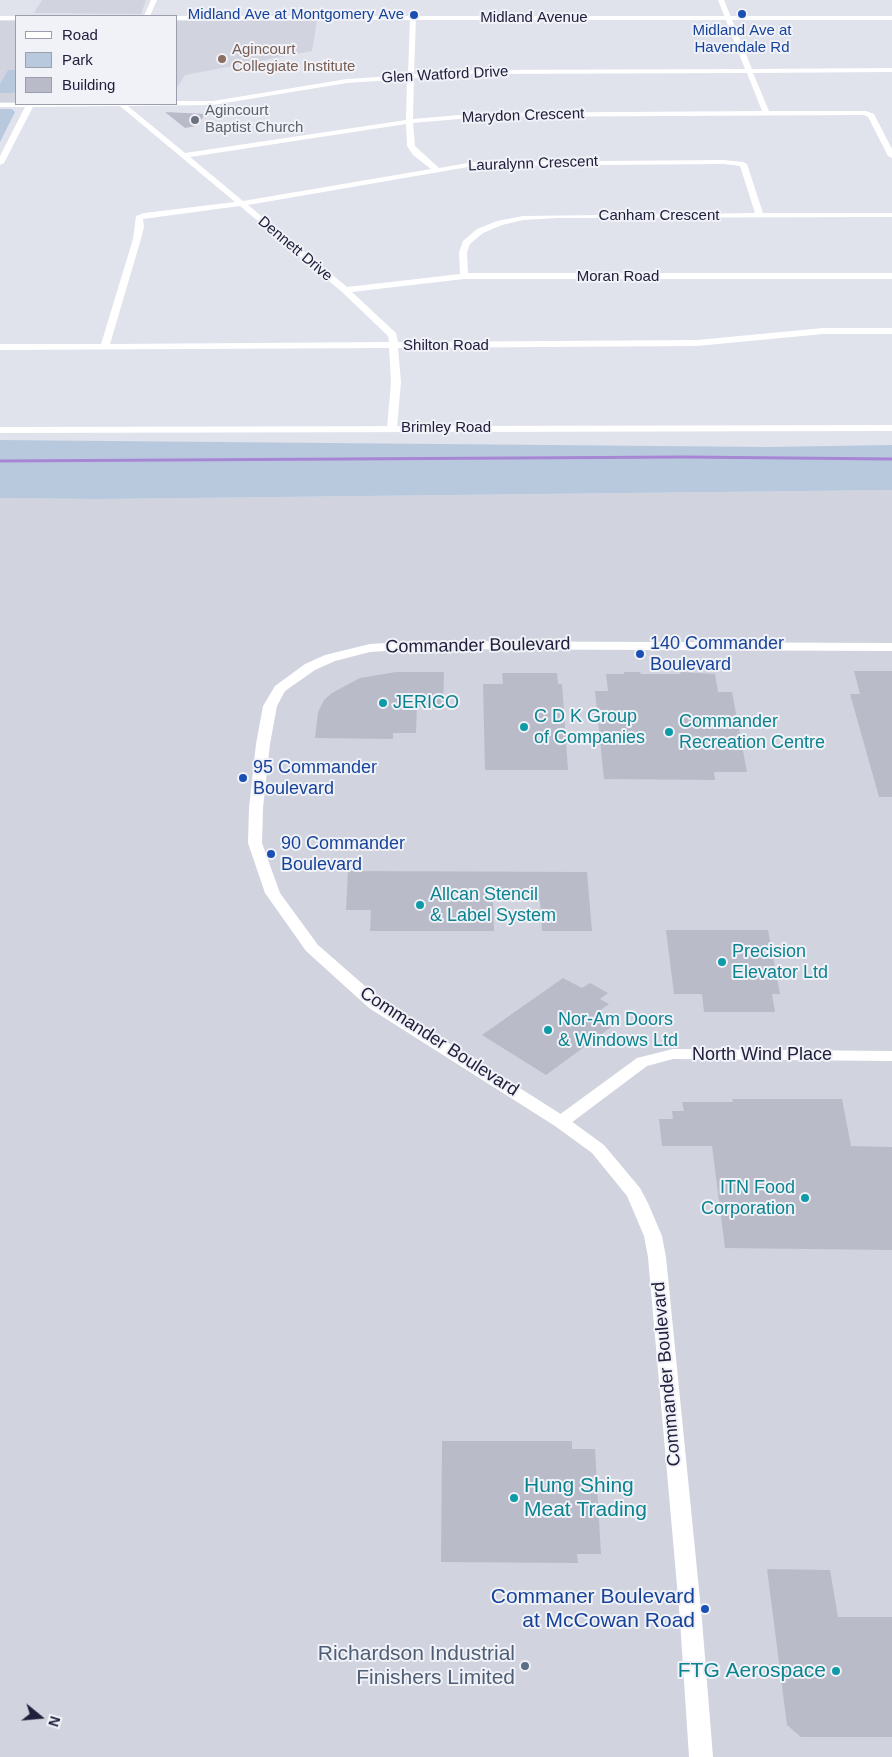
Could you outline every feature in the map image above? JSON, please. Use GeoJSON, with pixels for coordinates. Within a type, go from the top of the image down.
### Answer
{"type":"FeatureCollection","features":[{"type":"Feature","properties":{"kind":"main road"},"geometry":{"type":"LineString","coordinates":[[0,18],[15,18]]}},
{"type":"Feature","properties":{"kind":"main road","name":"Midland Avenue"},"geometry":{"type":"LineString","coordinates":[[178,18],[892,18]]}},
{"type":"Feature","properties":{"kind":"main road","name":"Brimley Road"},"geometry":{"type":"LineString","coordinates":[[0,430],[892,428]]}},
{"type":"Feature","properties":{"kind":"main road","name":"Commander Boulevard"},"geometry":{"type":"LineString","coordinates":[[701,1757],[691,1620],[657,1257],[653,1236],[634,1193],[598,1149],[562,1122],[369,999],[312,948],[273,893],[255,843],[256,808],[270,706],[280,689],[310,667],[330,658],[370,648],[418,645],[892,647]]}},
{"type":"Feature","properties":{"kind":"street"},"geometry":{"type":"LineString","coordinates":[[147,15],[154,0]]}},
{"type":"Feature","properties":{"kind":"street"},"geometry":{"type":"LineString","coordinates":[[721,0],[766,113]]}},
{"type":"Feature","properties":{"kind":"street"},"geometry":{"type":"LineString","coordinates":[[413,18],[410,75],[411,146],[416,153],[438,170]]}},
{"type":"Feature","properties":{"kind":"street","name":"Glen Watford Drive"},"geometry":{"type":"LineString","coordinates":[[178,103],[219,102],[347,81],[410,75],[474,72],[892,70]]}},
{"type":"Feature","properties":{"kind":"street","name":"Glen Watford Drive"},"geometry":{"type":"LineString","coordinates":[[0,105],[124,105]]}},
{"type":"Feature","properties":{"kind":"street"},"geometry":{"type":"LineString","coordinates":[[0,163],[30,105]]}},
{"type":"Feature","properties":{"kind":"street","name":"Dennett Drive"},"geometry":{"type":"LineString","coordinates":[[124,105],[182,156],[345,290],[393,335],[396,382],[392,428]]}},
{"type":"Feature","properties":{"kind":"street","name":"Marydon Crescent"},"geometry":{"type":"LineString","coordinates":[[182,156],[410,121],[496,114],[766,113],[866,114],[872,116],[892,156]]}},
{"type":"Feature","properties":{"kind":"street","name":"Lauralynn Crescent"},"geometry":{"type":"LineString","coordinates":[[105,346],[137,239],[140,226],[139,218],[150,214],[184,212],[474,164],[505,162],[734,162],[743,164],[760,215]]}},
{"type":"Feature","properties":{"kind":"street","name":"Canham Crescent"},"geometry":{"type":"LineString","coordinates":[[464,276],[463,252],[466,243],[480,232],[510,221],[558,216],[892,215]]}},
{"type":"Feature","properties":{"kind":"street","name":"Moran Road"},"geometry":{"type":"LineString","coordinates":[[345,290],[464,276],[892,276]]}},
{"type":"Feature","properties":{"kind":"street","name":"Shilton Road"},"geometry":{"type":"LineString","coordinates":[[0,347],[697,343],[814,331],[892,331]]}},
{"type":"Feature","properties":{"kind":"street","name":"North Wind Place"},"geometry":{"type":"LineString","coordinates":[[562,1122],[642,1062],[672,1054],[892,1056]]}},
{"type":"Feature","properties":{"kind":"shaded area"},"geometry":{"type":"Polygon","coordinates":[[[42,0],[146,0],[141,14],[34,13],[42,0]]]}},
{"type":"Feature","properties":{"kind":"shaded area"},"geometry":{"type":"Polygon","coordinates":[[[0,21],[15,21],[15,102],[0,102],[0,21]]]}},
{"type":"Feature","properties":{"kind":"shaded area","name":"Agincourt Collegiate Institute"},"geometry":{"type":"Polygon","coordinates":[[[178,21],[317,21],[312,51],[185,75],[178,86],[178,21]]]}},
{"type":"Feature","properties":{"kind":"shaded area"},"geometry":{"type":"Polygon","coordinates":[[[892,490],[892,1757],[0,1757],[0,498],[100,499],[892,490]]]}},
{"type":"Feature","properties":{"kind":"green space"},"geometry":{"type":"Polygon","coordinates":[[[8,70],[15,70],[15,93],[0,93],[0,84],[8,70]]]}},
{"type":"Feature","properties":{"kind":"green space"},"geometry":{"type":"Polygon","coordinates":[[[0,109],[12,109],[15,112],[0,142],[0,109]]]}},
{"type":"Feature","properties":{"kind":"green space"},"geometry":{"type":"Polygon","coordinates":[[[0,440],[767,447],[892,445],[892,490],[100,499],[0,498],[0,440]]]}},
{"type":"Feature","properties":{"kind":"building","name":"Agincourt Baptist Church"},"geometry":{"type":"Polygon","coordinates":[[[165,112],[206,114],[196,126],[185,128],[165,112]]]}},
{"type":"Feature","properties":{"kind":"building"},"geometry":{"type":"Polygon","coordinates":[[[854,671],[892,671],[892,797],[879,797],[850,694],[860,694],[854,671]]]}},
{"type":"Feature","properties":{"kind":"building","name":"JERICO"},"geometry":{"type":"Polygon","coordinates":[[[396,672],[444,672],[443,706],[417,706],[416,733],[393,733],[393,739],[315,738],[318,712],[324,700],[332,693],[360,678],[396,672]]]}},
{"type":"Feature","properties":{"kind":"building","name":"Commander Recreation Centre"},"geometry":{"type":"Polygon","coordinates":[[[624,672],[640,672],[641,674],[681,674],[680,672],[715,674],[718,692],[732,692],[747,772],[714,772],[715,780],[604,779],[595,691],[608,691],[606,674],[624,674],[624,672]]]}},
{"type":"Feature","properties":{"kind":"building","name":"C D K Group of Companies"},"geometry":{"type":"Polygon","coordinates":[[[502,673],[557,673],[558,684],[562,684],[568,770],[485,770],[483,684],[503,684],[502,673]]]}},
{"type":"Feature","properties":{"kind":"building","name":"Allcan Stencil & Label System"},"geometry":{"type":"Polygon","coordinates":[[[348,871],[587,872],[592,931],[542,931],[540,901],[493,900],[494,931],[370,931],[371,910],[346,910],[348,871]]]}},
{"type":"Feature","properties":{"kind":"building","name":"Precision Elevator Ltd"},"geometry":{"type":"Polygon","coordinates":[[[666,930],[768,930],[780,994],[772,994],[775,1012],[704,1012],[702,994],[674,994],[666,930]]]}},
{"type":"Feature","properties":{"kind":"building","name":"Nor-Am Doors & Windows Ltd"},"geometry":{"type":"Polygon","coordinates":[[[563,978],[582,988],[590,983],[608,993],[600,999],[609,1004],[595,1014],[614,1025],[546,1075],[482,1035],[563,978]]]}},
{"type":"Feature","properties":{"kind":"building","name":"ITN Food Corporation"},"geometry":{"type":"Polygon","coordinates":[[[732,1099],[842,1099],[851,1146],[892,1147],[892,1250],[725,1248],[712,1146],[662,1146],[659,1119],[673,1119],[672,1111],[684,1111],[682,1102],[733,1102],[732,1099]]]}},
{"type":"Feature","properties":{"kind":"building","name":"Hung Shing Meat Trading"},"geometry":{"type":"Polygon","coordinates":[[[442,1441],[572,1441],[572,1449],[595,1449],[601,1554],[577,1554],[578,1563],[441,1562],[442,1441]]]}},
{"type":"Feature","properties":{"kind":"building","name":"FTG Aerospace"},"geometry":{"type":"Polygon","coordinates":[[[767,1569],[830,1570],[838,1617],[892,1617],[892,1737],[801,1737],[787,1725],[767,1569]]]}},
{"type":"Feature","properties":{"kind":"waterway"},"geometry":{"type":"LineString","coordinates":[[0,461],[684,457],[892,459]]}},
{"type":"Feature","properties":{"kind":"place","name":"Midland Ave at Havendale Rd"},"geometry":{"type":"Point","coordinates":[742,14]}},
{"type":"Feature","properties":{"kind":"place","name":"Midland Ave at Montgomery Ave"},"geometry":{"type":"Point","coordinates":[414,15]}},
{"type":"Feature","properties":{"kind":"place","name":"Agincourt Collegiate Institute"},"geometry":{"type":"Point","coordinates":[222,59]}},
{"type":"Feature","properties":{"kind":"place","name":"Agincourt Baptist Church"},"geometry":{"type":"Point","coordinates":[195,120]}},
{"type":"Feature","properties":{"kind":"place","name":"140 Commander Boulevard"},"geometry":{"type":"Point","coordinates":[640,654]}},
{"type":"Feature","properties":{"kind":"place","name":"JERICO"},"geometry":{"type":"Point","coordinates":[383,703]}},
{"type":"Feature","properties":{"kind":"place","name":"C D K Group of Companies"},"geometry":{"type":"Point","coordinates":[524,727]}},
{"type":"Feature","properties":{"kind":"place","name":"Commander Recreation Centre"},"geometry":{"type":"Point","coordinates":[669,732]}},
{"type":"Feature","properties":{"kind":"place","name":"95 Commander Boulevard"},"geometry":{"type":"Point","coordinates":[243,778]}},
{"type":"Feature","properties":{"kind":"place","name":"90 Commander Boulevard"},"geometry":{"type":"Point","coordinates":[271,854]}},
{"type":"Feature","properties":{"kind":"place","name":"Allcan Stencil & Label System"},"geometry":{"type":"Point","coordinates":[420,905]}},
{"type":"Feature","properties":{"kind":"place","name":"Precision Elevator Ltd"},"geometry":{"type":"Point","coordinates":[722,962]}},
{"type":"Feature","properties":{"kind":"place","name":"Nor-Am Doors & Windows Ltd"},"geometry":{"type":"Point","coordinates":[548,1030]}},
{"type":"Feature","properties":{"kind":"place","name":"ITN Food Corporation"},"geometry":{"type":"Point","coordinates":[805,1198]}},
{"type":"Feature","properties":{"kind":"place","name":"Hung Shing Meat Trading"},"geometry":{"type":"Point","coordinates":[514,1498]}},
{"type":"Feature","properties":{"kind":"place","name":"Commaner Boulevard at McCowan Road"},"geometry":{"type":"Point","coordinates":[705,1609]}},
{"type":"Feature","properties":{"kind":"place","name":"Richardson Industrial Finishers Limited"},"geometry":{"type":"Point","coordinates":[525,1666]}},
{"type":"Feature","properties":{"kind":"place","name":"FTG Aerospace"},"geometry":{"type":"Point","coordinates":[836,1671]}}]}
